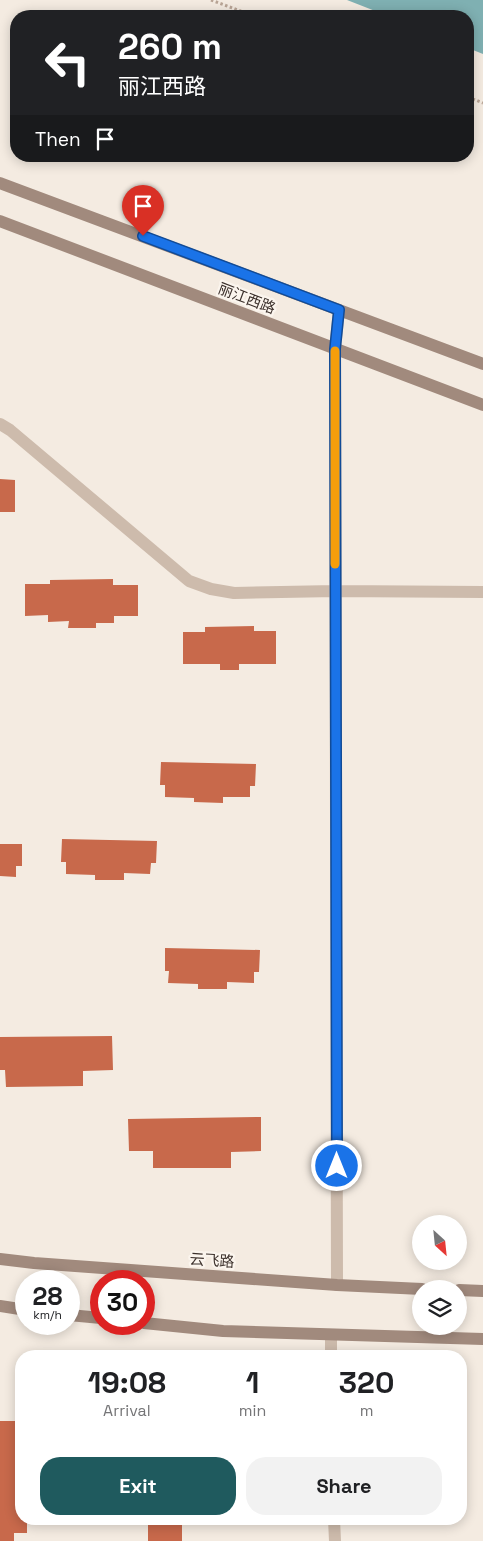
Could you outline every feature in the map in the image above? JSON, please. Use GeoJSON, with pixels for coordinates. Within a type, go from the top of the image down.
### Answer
{"type":"FeatureCollection","features":[{"type":"Feature","properties":{"kind":"main road","name":"丽江西路"},"geometry":{"type":"LineString","coordinates":[[0,183],[483,364]]}},
{"type":"Feature","properties":{"kind":"main road","name":"丽江西路"},"geometry":{"type":"LineString","coordinates":[[0,222],[483,405]]}},
{"type":"Feature","properties":{"kind":"main road","name":"云飞路"},"geometry":{"type":"LineString","coordinates":[[0,1259],[34,1264],[412,1289]]}},
{"type":"Feature","properties":{"kind":"main road"},"geometry":{"type":"LineString","coordinates":[[467,1290],[483,1291]]}},
{"type":"Feature","properties":{"kind":"main road"},"geometry":{"type":"LineString","coordinates":[[0,1306],[15,1308]]}},
{"type":"Feature","properties":{"kind":"main road"},"geometry":{"type":"LineString","coordinates":[[155,1324],[224,1331],[483,1339]]}},
{"type":"Feature","properties":{"kind":"street"},"geometry":{"type":"LineString","coordinates":[[337,1285],[335,349],[339,310]]}},
{"type":"Feature","properties":{"kind":"street"},"geometry":{"type":"LineString","coordinates":[[0,424],[10,430],[189,581],[211,589],[234,594],[335,591],[483,592]]}},
{"type":"Feature","properties":{"kind":"street"},"geometry":{"type":"LineString","coordinates":[[331,1335],[331,1350]]}},
{"type":"Feature","properties":{"kind":"street"},"geometry":{"type":"LineString","coordinates":[[334,1525],[335,1541]]}},
{"type":"Feature","properties":{"kind":"path"},"geometry":{"type":"LineString","coordinates":[[211,0],[238,10]]}},
{"type":"Feature","properties":{"kind":"water"},"geometry":{"type":"Polygon","coordinates":[[[347,0],[483,0],[483,54],[474,50],[474,10],[373,10],[347,0]]]}},
{"type":"Feature","properties":{"kind":"building"},"geometry":{"type":"Polygon","coordinates":[[[0,479],[15,480],[15,512],[0,512],[0,479]]]}},
{"type":"Feature","properties":{"kind":"building"},"geometry":{"type":"Polygon","coordinates":[[[113,579],[113,585],[138,585],[138,616],[114,616],[114,623],[96,623],[96,628],[68,628],[69,621],[48,622],[48,615],[25,616],[25,584],[50,584],[50,580],[113,579]]]}},
{"type":"Feature","properties":{"kind":"building"},"geometry":{"type":"Polygon","coordinates":[[[254,626],[254,631],[276,631],[276,664],[239,664],[239,670],[220,670],[220,664],[183,664],[183,632],[205,632],[205,627],[254,626]]]}},
{"type":"Feature","properties":{"kind":"building"},"geometry":{"type":"Polygon","coordinates":[[[161,762],[256,764],[255,786],[250,786],[250,797],[223,797],[223,803],[194,802],[194,798],[165,797],[165,785],[160,785],[161,762]]]}},
{"type":"Feature","properties":{"kind":"building"},"geometry":{"type":"Polygon","coordinates":[[[62,839],[157,841],[156,863],[151,863],[150,874],[124,873],[124,880],[95,880],[95,875],[66,874],[66,862],[61,862],[62,839]]]}},
{"type":"Feature","properties":{"kind":"building"},"geometry":{"type":"Polygon","coordinates":[[[0,844],[22,844],[22,866],[16,866],[16,877],[0,876],[0,844]]]}},
{"type":"Feature","properties":{"kind":"building"},"geometry":{"type":"Polygon","coordinates":[[[165,948],[260,950],[259,972],[254,972],[254,983],[227,982],[227,989],[198,989],[198,984],[168,983],[169,971],[165,971],[165,948]]]}},
{"type":"Feature","properties":{"kind":"building"},"geometry":{"type":"Polygon","coordinates":[[[112,1036],[113,1070],[83,1071],[83,1086],[6,1087],[5,1070],[0,1070],[0,1037],[112,1036]]]}},
{"type":"Feature","properties":{"kind":"building"},"geometry":{"type":"Polygon","coordinates":[[[261,1117],[261,1151],[231,1152],[231,1168],[153,1168],[153,1151],[129,1151],[128,1119],[261,1117]]]}},
{"type":"Feature","properties":{"kind":"building"},"geometry":{"type":"Polygon","coordinates":[[[0,1421],[15,1421],[15,1525],[27,1525],[27,1533],[14,1533],[14,1541],[0,1541],[0,1421]]]}},
{"type":"Feature","properties":{"kind":"building"},"geometry":{"type":"Polygon","coordinates":[[[148,1525],[182,1525],[182,1541],[148,1541],[148,1525]]]}},
{"type":"Feature","properties":{"kind":"slow traffic"},"geometry":{"type":"LineString","coordinates":[[335,351],[335,564]]}},
{"type":"Feature","properties":{"kind":"route"},"geometry":{"type":"LineString","coordinates":[[143,236],[339,310],[335,349],[337,1166]]}}]}
